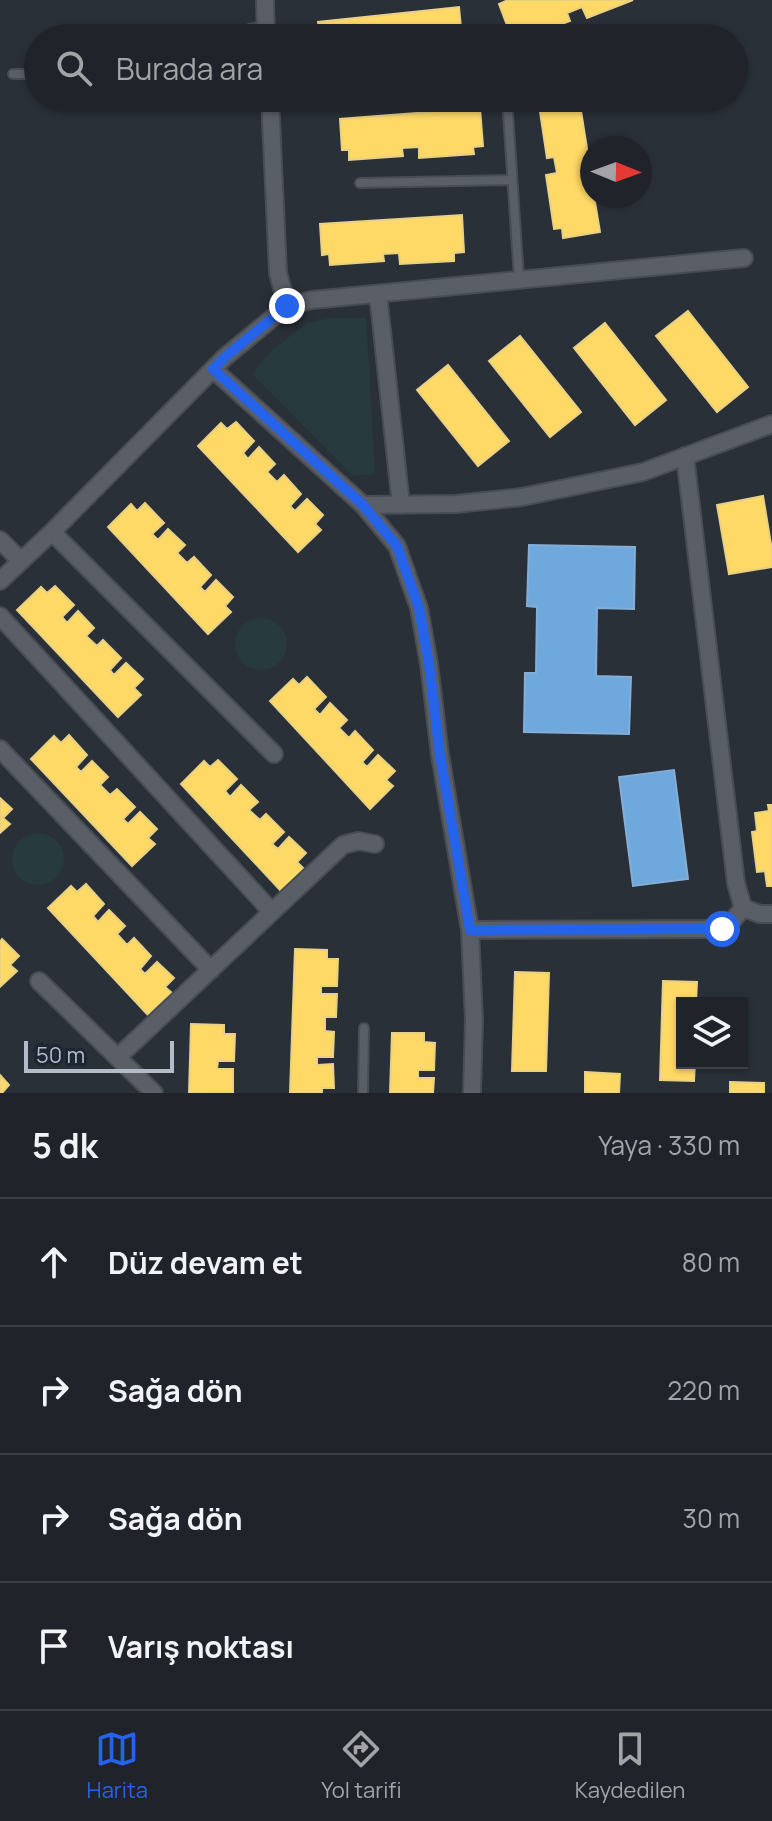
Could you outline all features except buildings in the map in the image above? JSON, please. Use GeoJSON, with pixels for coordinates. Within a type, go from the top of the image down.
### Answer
{"type":"FeatureCollection","features":[{"type":"Feature","properties":{"kind":"street"},"geometry":{"type":"LineString","coordinates":[[265,0],[266,24]]}},
{"type":"Feature","properties":{"kind":"street"},"geometry":{"type":"LineString","coordinates":[[271,112],[278,273],[287,306]]}},
{"type":"Feature","properties":{"kind":"street"},"geometry":{"type":"LineString","coordinates":[[0,581],[235,347],[287,306],[312,300],[744,258]]}},
{"type":"Feature","properties":{"kind":"street"},"geometry":{"type":"LineString","coordinates":[[378,294],[401,505]]}},
{"type":"Feature","properties":{"kind":"street"},"geometry":{"type":"LineString","coordinates":[[213,369],[363,505],[397,546],[419,608],[470,930],[474,1021],[472,1093]]}},
{"type":"Feature","properties":{"kind":"street"},"geometry":{"type":"LineString","coordinates":[[363,505],[456,504],[522,497],[643,472],[772,424]]}},
{"type":"Feature","properties":{"kind":"street"},"geometry":{"type":"LineString","coordinates":[[685,456],[736,883],[743,908]]}},
{"type":"Feature","properties":{"kind":"street"},"geometry":{"type":"LineString","coordinates":[[52,532],[274,754]]}},
{"type":"Feature","properties":{"kind":"street"},"geometry":{"type":"LineString","coordinates":[[0,540],[21,561]]}},
{"type":"Feature","properties":{"kind":"street"},"geometry":{"type":"LineString","coordinates":[[0,616],[272,912]]}},
{"type":"Feature","properties":{"kind":"street"},"geometry":{"type":"LineString","coordinates":[[0,749],[211,970]]}},
{"type":"Feature","properties":{"kind":"street"},"geometry":{"type":"LineString","coordinates":[[118,1057],[343,845],[358,841],[375,844]]}},
{"type":"Feature","properties":{"kind":"street"},"geometry":{"type":"LineString","coordinates":[[470,930],[722,929],[743,908]]}},
{"type":"Feature","properties":{"kind":"street"},"geometry":{"type":"LineString","coordinates":[[743,908],[760,914],[772,914]]}},
{"type":"Feature","properties":{"kind":"street"},"geometry":{"type":"LineString","coordinates":[[39,981],[154,1093]]}},
{"type":"Feature","properties":{"kind":"lane"},"geometry":{"type":"LineString","coordinates":[[13,74],[24,74]]}},
{"type":"Feature","properties":{"kind":"lane"},"geometry":{"type":"LineString","coordinates":[[508,112],[519,280]]}},
{"type":"Feature","properties":{"kind":"lane"},"geometry":{"type":"LineString","coordinates":[[360,183],[512,180]]}},
{"type":"Feature","properties":{"kind":"lane"},"geometry":{"type":"LineString","coordinates":[[363,1093],[364,1028]]}},
{"type":"Feature","properties":{"kind":"green space"},"geometry":{"type":"Polygon","coordinates":[[[331,318],[366,318],[375,474],[353,476],[252,374],[272,350],[307,323],[331,318]]]}},
{"type":"Feature","properties":{"kind":"green space"},"geometry":{"type":"Polygon","coordinates":[[[261,618],[279,626],[287,644],[279,662],[261,670],[243,662],[235,644],[243,626],[261,618]]]}},
{"type":"Feature","properties":{"kind":"green space"},"geometry":{"type":"Polygon","coordinates":[[[38,833],[56,841],[64,859],[56,877],[38,885],[20,877],[12,859],[20,841],[38,833]]]}},
{"type":"Feature","properties":{"kind":"route"},"geometry":{"type":"LineString","coordinates":[[287,306],[213,369],[363,505],[397,546],[419,608],[470,930],[722,929]]}}]}
